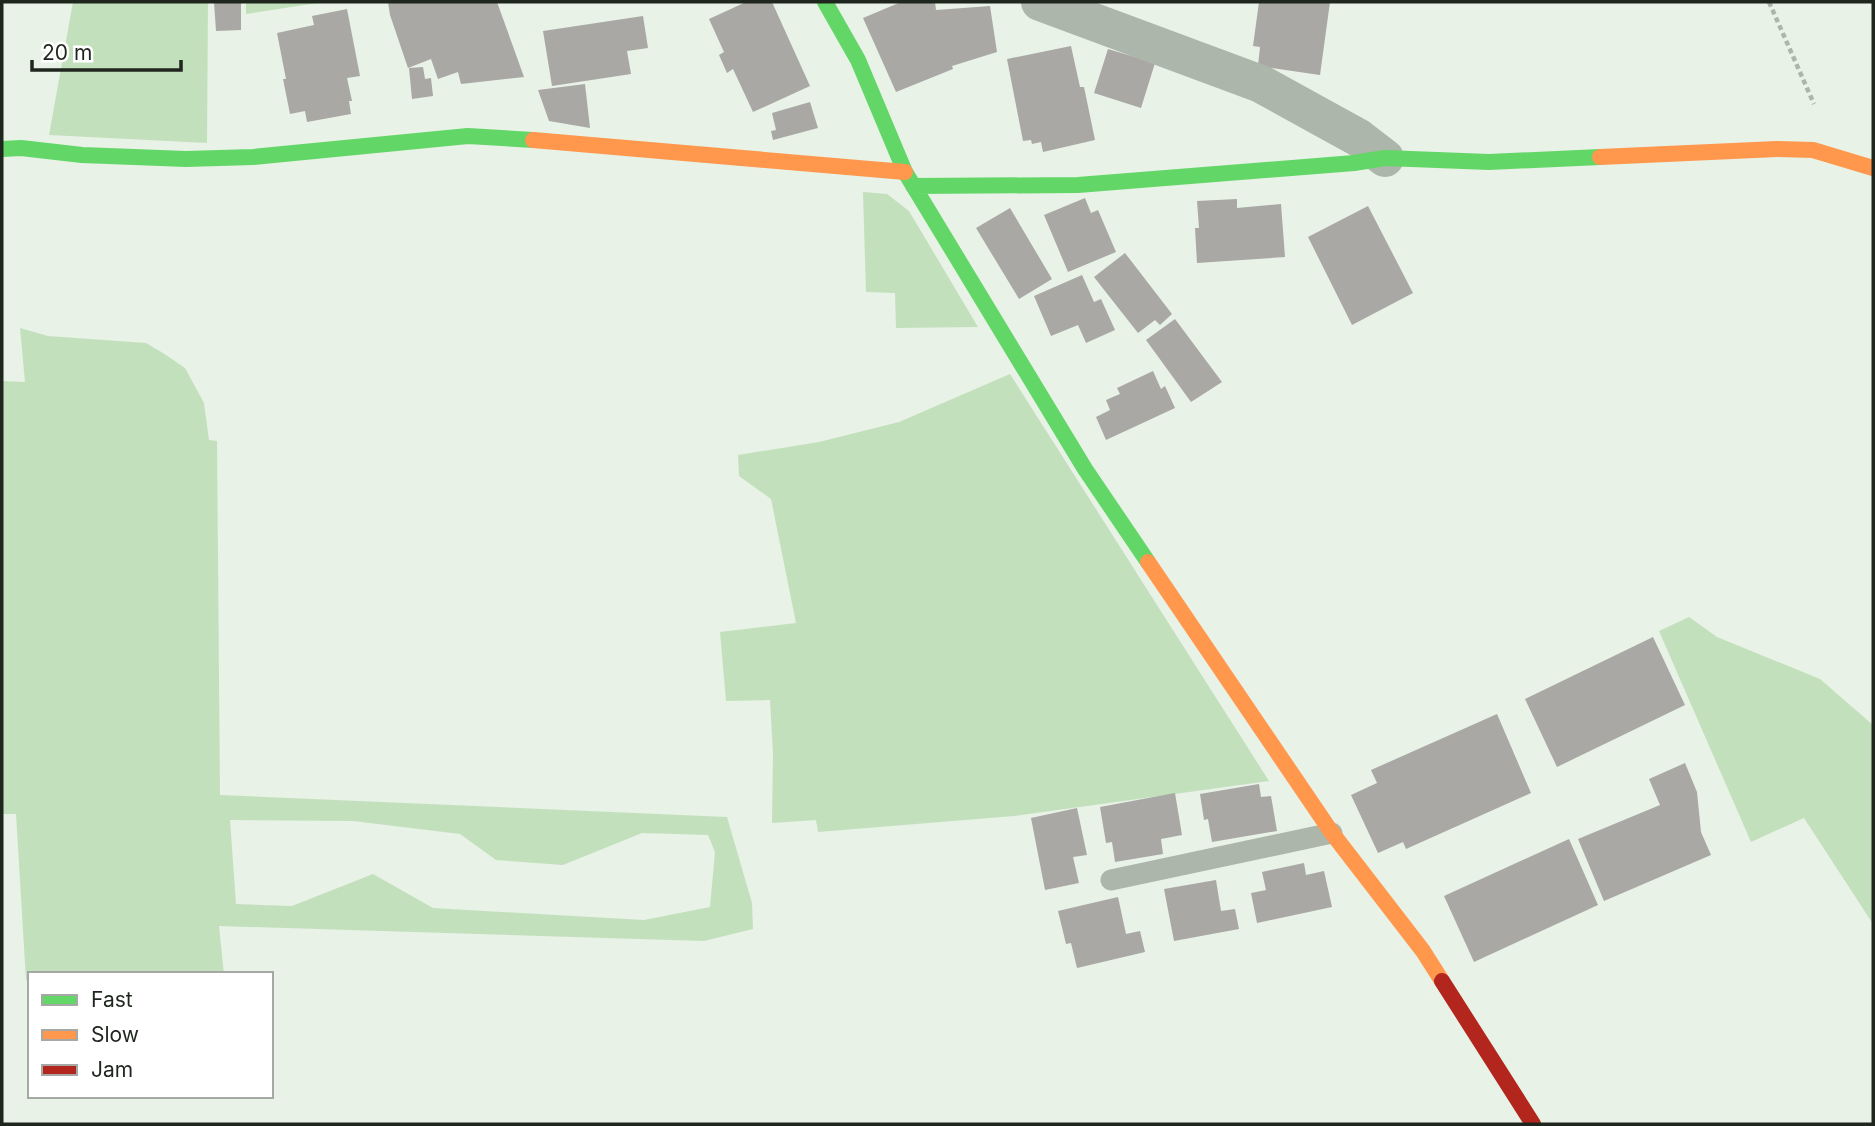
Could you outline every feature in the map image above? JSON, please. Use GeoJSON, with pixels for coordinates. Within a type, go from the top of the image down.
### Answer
{"type":"FeatureCollection","features":[{"type":"Feature","properties":{"kind":"street"},"geometry":{"type":"LineString","coordinates":[[825,2],[858,60],[909,179],[1085,469],[1332,833],[1423,951],[1533,1124]]}},
{"type":"Feature","properties":{"kind":"street"},"geometry":{"type":"LineString","coordinates":[[1040,2],[1261,84],[1359,138],[1385,158]]}},
{"type":"Feature","properties":{"kind":"street"},"geometry":{"type":"LineString","coordinates":[[8,145],[82,155],[199,159],[267,156],[468,136],[523,139],[909,179],[1078,185],[1354,163],[1385,158],[1489,162],[1777,149],[1813,150],[1873,168]]}},
{"type":"Feature","properties":{"kind":"lane"},"geometry":{"type":"LineString","coordinates":[[1111,880],[1332,833]]}},
{"type":"Feature","properties":{"kind":"path"},"geometry":{"type":"LineString","coordinates":[[1769,2],[1814,100],[1813,150]]}},
{"type":"Feature","properties":{"kind":"green space"},"geometry":{"type":"Polygon","coordinates":[[[73,2],[208,2],[207,143],[49,135],[73,2]]]}},
{"type":"Feature","properties":{"kind":"green space"},"geometry":{"type":"Polygon","coordinates":[[[246,2],[324,2],[246,14],[246,2]]]}},
{"type":"Feature","properties":{"kind":"green space"},"geometry":{"type":"Polygon","coordinates":[[[863,192],[887,194],[909,211],[978,327],[896,328],[895,293],[866,292],[863,192]]]}},
{"type":"Feature","properties":{"kind":"green space"},"geometry":{"type":"Polygon","coordinates":[[[20,328],[48,336],[146,343],[185,368],[204,403],[209,440],[217,441],[220,795],[727,817],[752,903],[753,929],[704,941],[219,926],[224,972],[28,972],[26,980],[16,814],[2,814],[2,381],[25,382],[20,328]],[[230,820],[236,904],[292,906],[373,874],[433,908],[644,920],[710,907],[715,852],[708,835],[642,833],[563,865],[496,860],[460,834],[353,821],[230,820]]]}},
{"type":"Feature","properties":{"kind":"green space"},"geometry":{"type":"Polygon","coordinates":[[[1010,374],[1269,781],[1014,816],[818,832],[816,820],[772,823],[773,754],[770,700],[726,701],[720,632],[796,623],[771,499],[739,476],[738,455],[819,442],[899,422],[1010,374]]]}},
{"type":"Feature","properties":{"kind":"green space"},"geometry":{"type":"Polygon","coordinates":[[[1689,617],[1717,637],[1820,679],[1873,725],[1873,924],[1804,818],[1751,842],[1659,631],[1689,617]]]}},
{"type":"Feature","properties":{"kind":"building"},"geometry":{"type":"Polygon","coordinates":[[[214,2],[241,2],[241,30],[216,31],[214,2]]]}},
{"type":"Feature","properties":{"kind":"building"},"geometry":{"type":"Polygon","coordinates":[[[388,2],[497,2],[524,77],[461,84],[458,72],[438,79],[431,59],[408,68],[388,2]]]}},
{"type":"Feature","properties":{"kind":"building"},"geometry":{"type":"Polygon","coordinates":[[[746,2],[772,2],[810,86],[753,112],[733,69],[727,73],[719,55],[724,52],[709,19],[746,2]]]}},
{"type":"Feature","properties":{"kind":"building"},"geometry":{"type":"Polygon","coordinates":[[[901,2],[935,2],[936,10],[990,6],[997,52],[952,66],[953,69],[896,92],[863,18],[901,2]]]}},
{"type":"Feature","properties":{"kind":"building"},"geometry":{"type":"Polygon","coordinates":[[[1259,2],[1330,2],[1320,75],[1258,66],[1260,47],[1253,46],[1259,2]]]}},
{"type":"Feature","properties":{"kind":"building"},"geometry":{"type":"Polygon","coordinates":[[[347,9],[360,76],[347,78],[352,101],[349,101],[351,114],[307,122],[305,111],[290,114],[277,33],[314,25],[312,16],[347,9]]]}},
{"type":"Feature","properties":{"kind":"building"},"geometry":{"type":"Polygon","coordinates":[[[643,16],[648,48],[627,51],[631,74],[552,86],[543,31],[643,16]]]}},
{"type":"Feature","properties":{"kind":"building"},"geometry":{"type":"Polygon","coordinates":[[[1071,46],[1080,87],[1084,87],[1095,140],[1043,152],[1041,142],[1032,144],[1031,140],[1023,141],[1007,59],[1071,46]]]}},
{"type":"Feature","properties":{"kind":"building"},"geometry":{"type":"Polygon","coordinates":[[[1108,49],[1155,63],[1141,108],[1094,93],[1108,49]]]}},
{"type":"Feature","properties":{"kind":"building"},"geometry":{"type":"Polygon","coordinates":[[[423,67],[425,79],[431,78],[433,96],[412,99],[409,68],[423,67]]]}},
{"type":"Feature","properties":{"kind":"building"},"geometry":{"type":"Polygon","coordinates":[[[585,84],[590,128],[549,121],[538,90],[585,84]]]}},
{"type":"Feature","properties":{"kind":"building"},"geometry":{"type":"Polygon","coordinates":[[[810,102],[818,128],[773,140],[771,131],[776,130],[772,113],[810,102]]]}},
{"type":"Feature","properties":{"kind":"building"},"geometry":{"type":"Polygon","coordinates":[[[1085,198],[1091,213],[1098,210],[1116,252],[1068,272],[1044,215],[1085,198]]]}},
{"type":"Feature","properties":{"kind":"building"},"geometry":{"type":"Polygon","coordinates":[[[1237,199],[1237,208],[1281,204],[1285,257],[1197,263],[1197,201],[1237,199]]]}},
{"type":"Feature","properties":{"kind":"building"},"geometry":{"type":"Polygon","coordinates":[[[1368,206],[1413,293],[1352,325],[1308,237],[1368,206]]]}},
{"type":"Feature","properties":{"kind":"building"},"geometry":{"type":"Polygon","coordinates":[[[1010,208],[1052,279],[1019,299],[976,228],[1010,208]]]}},
{"type":"Feature","properties":{"kind":"building"},"geometry":{"type":"Polygon","coordinates":[[[1125,253],[1172,314],[1160,325],[1155,320],[1138,333],[1094,277],[1125,253]]]}},
{"type":"Feature","properties":{"kind":"building"},"geometry":{"type":"Polygon","coordinates":[[[1082,275],[1094,302],[1101,299],[1115,330],[1086,343],[1078,325],[1051,336],[1034,296],[1082,275]]]}},
{"type":"Feature","properties":{"kind":"building"},"geometry":{"type":"Polygon","coordinates":[[[1175,319],[1222,382],[1191,402],[1146,340],[1175,319]]]}},
{"type":"Feature","properties":{"kind":"building"},"geometry":{"type":"Polygon","coordinates":[[[1153,371],[1161,389],[1165,386],[1175,408],[1106,440],[1096,417],[1110,410],[1106,400],[1120,394],[1117,388],[1153,371]]]}},
{"type":"Feature","properties":{"kind":"building"},"geometry":{"type":"Polygon","coordinates":[[[1653,637],[1685,705],[1557,767],[1525,699],[1653,637]]]}},
{"type":"Feature","properties":{"kind":"building"},"geometry":{"type":"Polygon","coordinates":[[[1497,714],[1531,793],[1406,849],[1403,842],[1378,853],[1351,795],[1377,783],[1371,770],[1497,714]]]}},
{"type":"Feature","properties":{"kind":"building"},"geometry":{"type":"Polygon","coordinates":[[[1685,763],[1697,792],[1701,832],[1711,855],[1604,901],[1578,839],[1660,805],[1649,779],[1685,763]]]}},
{"type":"Feature","properties":{"kind":"building"},"geometry":{"type":"Polygon","coordinates":[[[1259,784],[1261,797],[1271,796],[1277,831],[1212,842],[1208,819],[1204,820],[1200,794],[1259,784]]]}},
{"type":"Feature","properties":{"kind":"building"},"geometry":{"type":"Polygon","coordinates":[[[1175,793],[1182,835],[1161,839],[1163,854],[1115,862],[1112,842],[1106,843],[1100,807],[1175,793]]]}},
{"type":"Feature","properties":{"kind":"building"},"geometry":{"type":"Polygon","coordinates":[[[1077,808],[1087,855],[1073,857],[1079,883],[1045,890],[1031,818],[1077,808]]]}},
{"type":"Feature","properties":{"kind":"building"},"geometry":{"type":"Polygon","coordinates":[[[1569,839],[1598,905],[1474,962],[1444,896],[1569,839]]]}},
{"type":"Feature","properties":{"kind":"building"},"geometry":{"type":"Polygon","coordinates":[[[1304,863],[1306,875],[1324,871],[1332,907],[1257,923],[1251,893],[1266,890],[1262,872],[1304,863]]]}},
{"type":"Feature","properties":{"kind":"building"},"geometry":{"type":"Polygon","coordinates":[[[1216,880],[1221,911],[1235,909],[1239,929],[1174,941],[1164,889],[1216,880]]]}},
{"type":"Feature","properties":{"kind":"building"},"geometry":{"type":"Polygon","coordinates":[[[1118,897],[1126,934],[1140,931],[1145,952],[1077,968],[1071,943],[1066,944],[1058,911],[1118,897]]]}},
{"type":"Feature","properties":{"kind":"traffic: fast"},"geometry":{"type":"LineString","coordinates":[[825,2],[858,60],[905,172],[1085,469],[1148,562]]}},
{"type":"Feature","properties":{"kind":"traffic: fast"},"geometry":{"type":"LineString","coordinates":[[2,149],[186,159],[253,157],[468,136],[533,140]]}},
{"type":"Feature","properties":{"kind":"traffic: fast"},"geometry":{"type":"LineString","coordinates":[[913,186],[1078,185],[1354,163],[1385,158],[1489,162],[1600,157]]}},
{"type":"Feature","properties":{"kind":"traffic: slow"},"geometry":{"type":"LineString","coordinates":[[533,140],[905,172]]}},
{"type":"Feature","properties":{"kind":"traffic: slow"},"geometry":{"type":"LineString","coordinates":[[1600,157],[1777,149],[1813,150],[1873,168]]}},
{"type":"Feature","properties":{"kind":"traffic: slow"},"geometry":{"type":"LineString","coordinates":[[1148,562],[1332,833],[1423,951],[1442,981]]}},
{"type":"Feature","properties":{"kind":"traffic: jam"},"geometry":{"type":"LineString","coordinates":[[1442,981],[1533,1124]]}}]}
